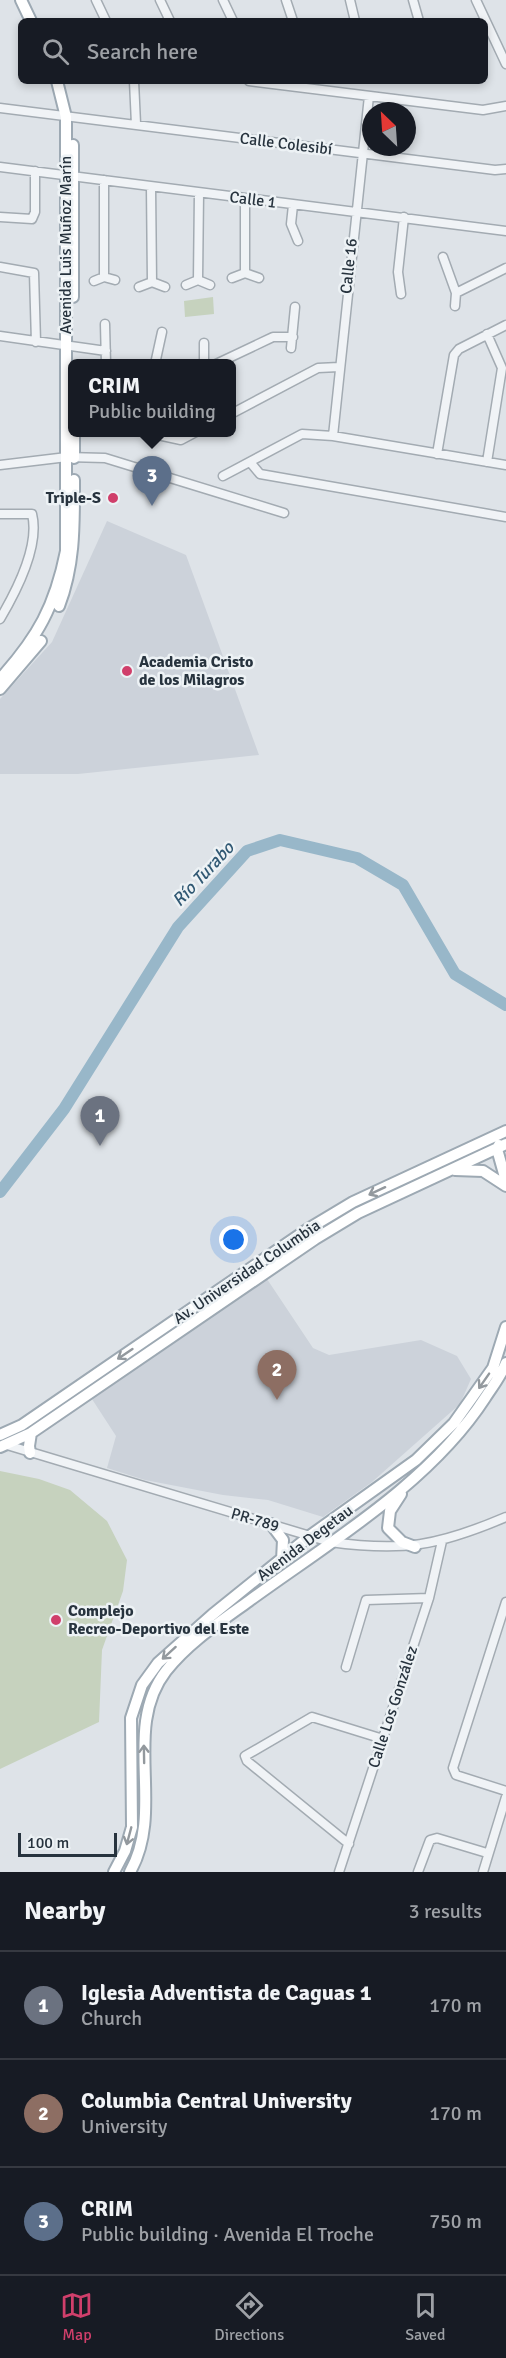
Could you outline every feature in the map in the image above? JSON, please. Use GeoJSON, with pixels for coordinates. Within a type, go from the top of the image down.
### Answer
{"type":"FeatureCollection","features":[{"type":"Feature","properties":{"kind":"main road"},"geometry":{"type":"LineString","coordinates":[[21,0],[30,18]]}},
{"type":"Feature","properties":{"kind":"main road"},"geometry":{"type":"LineString","coordinates":[[29,0],[38,18]]}},
{"type":"Feature","properties":{"kind":"main road","name":"Avenida Luis Muñoz Marín"},"geometry":{"type":"LineString","coordinates":[[58,84],[70,117]]}},
{"type":"Feature","properties":{"kind":"main road","name":"Avenida Luis Muñoz Marín"},"geometry":{"type":"LineString","coordinates":[[65,84],[70,117],[69,359]]}},
{"type":"Feature","properties":{"kind":"main road","name":"Avenida Luis Muñoz Marín"},"geometry":{"type":"LineString","coordinates":[[69,346],[72,359]]}},
{"type":"Feature","properties":{"kind":"main road","name":"Avenida Luis Muñoz Marín"},"geometry":{"type":"LineString","coordinates":[[0,688],[31,649],[46,619],[61,574],[66,550],[70,437]]}},
{"type":"Feature","properties":{"kind":"main road","name":"Avenida Luis Muñoz Marín"},"geometry":{"type":"LineString","coordinates":[[70,457],[73,437]]}},
{"type":"Feature","properties":{"kind":"main road","name":"Avenida Luis Muñoz Marín"},"geometry":{"type":"LineString","coordinates":[[0,679],[31,649]]}},
{"type":"Feature","properties":{"kind":"main road","name":"Av. Universidad Columbia"},"geometry":{"type":"LineString","coordinates":[[0,1435],[22,1425],[308,1229],[353,1202],[506,1131]]}},
{"type":"Feature","properties":{"kind":"main road"},"geometry":{"type":"LineString","coordinates":[[399,1180],[418,1177],[480,1149],[503,1146],[506,1181]]}},
{"type":"Feature","properties":{"kind":"main road","name":"Av. Universidad Columbia"},"geometry":{"type":"LineString","coordinates":[[2,1445],[31,1433],[315,1239],[358,1213],[503,1146]]}},
{"type":"Feature","properties":{"kind":"main road"},"geometry":{"type":"LineString","coordinates":[[446,1172],[464,1169],[483,1172],[506,1186]]}},
{"type":"Feature","properties":{"kind":"main road","name":"Avenida Degetau"},"geometry":{"type":"LineString","coordinates":[[114,1872],[125,1851],[132,1827],[131,1718],[142,1685],[165,1656],[212,1615],[311,1535],[416,1460],[454,1423],[493,1368],[506,1327]]}},
{"type":"Feature","properties":{"kind":"main road"},"geometry":{"type":"LineString","coordinates":[[154,1335],[161,1344]]}},
{"type":"Feature","properties":{"kind":"main road","name":"Avenida Degetau"},"geometry":{"type":"LineString","coordinates":[[130,1872],[145,1833],[147,1800],[144,1737],[150,1703],[165,1671],[204,1633],[428,1468],[471,1420],[506,1364]]}},
{"type":"Feature","properties":{"kind":"main road"},"geometry":{"type":"LineString","coordinates":[[2,1445],[63,1401],[77,1387]]}},
{"type":"Feature","properties":{"kind":"main road"},"geometry":{"type":"LineString","coordinates":[[30,1453],[31,1433]]}},
{"type":"Feature","properties":{"kind":"main road"},"geometry":{"type":"LineString","coordinates":[[415,1478],[394,1502],[387,1518],[391,1534],[415,1547]]}},
{"type":"Feature","properties":{"kind":"main road"},"geometry":{"type":"LineString","coordinates":[[271,1524],[283,1540],[282,1560]]}},
{"type":"Feature","properties":{"kind":"street"},"geometry":{"type":"LineString","coordinates":[[96,0],[105,18]]}},
{"type":"Feature","properties":{"kind":"street"},"geometry":{"type":"LineString","coordinates":[[160,0],[169,18]]}},
{"type":"Feature","properties":{"kind":"street"},"geometry":{"type":"LineString","coordinates":[[223,0],[232,18]]}},
{"type":"Feature","properties":{"kind":"street"},"geometry":{"type":"LineString","coordinates":[[286,0],[292,18]]}},
{"type":"Feature","properties":{"kind":"street"},"geometry":{"type":"LineString","coordinates":[[350,0],[354,18]]}},
{"type":"Feature","properties":{"kind":"street"},"geometry":{"type":"LineString","coordinates":[[413,0],[417,18]]}},
{"type":"Feature","properties":{"kind":"street"},"geometry":{"type":"LineString","coordinates":[[476,0],[484,18]]}},
{"type":"Feature","properties":{"kind":"street"},"geometry":{"type":"LineString","coordinates":[[488,26],[506,64]]}},
{"type":"Feature","properties":{"kind":"street"},"geometry":{"type":"LineString","coordinates":[[488,46],[496,43]]}},
{"type":"Feature","properties":{"kind":"street"},"geometry":{"type":"LineString","coordinates":[[134,84],[136,124]]}},
{"type":"Feature","properties":{"kind":"street"},"geometry":{"type":"LineString","coordinates":[[298,84],[369,96],[483,110],[506,106]]}},
{"type":"Feature","properties":{"kind":"street","name":"Calle 16"},"geometry":{"type":"LineString","coordinates":[[368,102],[369,96]]}},
{"type":"Feature","properties":{"kind":"street","name":"Calle Colesibí"},"geometry":{"type":"LineString","coordinates":[[0,108],[362,154]]}},
{"type":"Feature","properties":{"kind":"street","name":"Calle 16"},"geometry":{"type":"LineString","coordinates":[[333,436],[362,154]]}},
{"type":"Feature","properties":{"kind":"street","name":"Calle Colesibí"},"geometry":{"type":"LineString","coordinates":[[379,156],[495,170],[506,169]]}},
{"type":"Feature","properties":{"kind":"street","name":"Calle 1"},"geometry":{"type":"LineString","coordinates":[[0,168],[506,231]]}},
{"type":"Feature","properties":{"kind":"street"},"geometry":{"type":"LineString","coordinates":[[0,217],[32,219],[35,212],[35,171]]}},
{"type":"Feature","properties":{"kind":"street"},"geometry":{"type":"LineString","coordinates":[[104,180],[104,277]]}},
{"type":"Feature","properties":{"kind":"street"},"geometry":{"type":"LineString","coordinates":[[152,187],[152,282]]}},
{"type":"Feature","properties":{"kind":"street"},"geometry":{"type":"LineString","coordinates":[[198,193],[198,280]]}},
{"type":"Feature","properties":{"kind":"street"},"geometry":{"type":"LineString","coordinates":[[245,199],[245,273]]}},
{"type":"Feature","properties":{"kind":"street"},"geometry":{"type":"LineString","coordinates":[[293,205],[291,224],[298,241]]}},
{"type":"Feature","properties":{"kind":"street"},"geometry":{"type":"LineString","coordinates":[[401,294],[398,272],[404,217]]}},
{"type":"Feature","properties":{"kind":"street"},"geometry":{"type":"LineString","coordinates":[[443,257],[456,293],[455,306]]}},
{"type":"Feature","properties":{"kind":"street"},"geometry":{"type":"LineString","coordinates":[[0,267],[34,273],[36,342]]}},
{"type":"Feature","properties":{"kind":"street"},"geometry":{"type":"LineString","coordinates":[[456,293],[506,268]]}},
{"type":"Feature","properties":{"kind":"street"},"geometry":{"type":"LineString","coordinates":[[232,278],[245,273],[259,278]]}},
{"type":"Feature","properties":{"kind":"street"},"geometry":{"type":"LineString","coordinates":[[94,281],[104,277],[115,280]]}},
{"type":"Feature","properties":{"kind":"street"},"geometry":{"type":"LineString","coordinates":[[186,285],[198,280],[210,285]]}},
{"type":"Feature","properties":{"kind":"street"},"geometry":{"type":"LineString","coordinates":[[139,287],[152,282],[165,287]]}},
{"type":"Feature","properties":{"kind":"street"},"geometry":{"type":"LineString","coordinates":[[291,348],[296,307]]}},
{"type":"Feature","properties":{"kind":"street"},"geometry":{"type":"LineString","coordinates":[[105,324],[106,359]]}},
{"type":"Feature","properties":{"kind":"street"},"geometry":{"type":"LineString","coordinates":[[437,453],[454,355],[459,349],[506,325]]}},
{"type":"Feature","properties":{"kind":"street"},"geometry":{"type":"LineString","coordinates":[[155,359],[162,332]]}},
{"type":"Feature","properties":{"kind":"street"},"geometry":{"type":"LineString","coordinates":[[487,334],[502,368],[487,462]]}},
{"type":"Feature","properties":{"kind":"street"},"geometry":{"type":"LineString","coordinates":[[0,336],[106,351]]}},
{"type":"Feature","properties":{"kind":"street"},"geometry":{"type":"LineString","coordinates":[[225,359],[273,337],[293,337]]}},
{"type":"Feature","properties":{"kind":"street"},"geometry":{"type":"LineString","coordinates":[[204,343],[204,359]]}},
{"type":"Feature","properties":{"kind":"street"},"geometry":{"type":"LineString","coordinates":[[236,411],[318,368],[339,367]]}},
{"type":"Feature","properties":{"kind":"street"},"geometry":{"type":"LineString","coordinates":[[223,476],[302,434],[333,436],[506,465]]}},
{"type":"Feature","properties":{"kind":"street"},"geometry":{"type":"LineString","coordinates":[[168,437],[181,440],[187,437]]}},
{"type":"Feature","properties":{"kind":"street"},"geometry":{"type":"LineString","coordinates":[[0,465],[70,457],[105,458],[131,464],[284,513]]}},
{"type":"Feature","properties":{"kind":"street"},"geometry":{"type":"LineString","coordinates":[[250,462],[260,474],[506,517]]}},
{"type":"Feature","properties":{"kind":"street"},"geometry":{"type":"LineString","coordinates":[[0,514],[32,514],[34,524],[26,567],[0,619]]}},
{"type":"Feature","properties":{"kind":"street","name":"PR-789"},"geometry":{"type":"LineString","coordinates":[[2,1445],[330,1542],[372,1548],[415,1547],[442,1541],[506,1517]]}},
{"type":"Feature","properties":{"kind":"street","name":"Calle Los González"},"geometry":{"type":"LineString","coordinates":[[339,1872],[429,1598],[442,1541]]}},
{"type":"Feature","properties":{"kind":"street"},"geometry":{"type":"LineString","coordinates":[[346,1666],[366,1600],[429,1598]]}},
{"type":"Feature","properties":{"kind":"street"},"geometry":{"type":"LineString","coordinates":[[506,1602],[453,1768],[456,1775],[506,1791]]}},
{"type":"Feature","properties":{"kind":"street"},"geometry":{"type":"LineString","coordinates":[[496,1635],[506,1638]]}},
{"type":"Feature","properties":{"kind":"street"},"geometry":{"type":"LineString","coordinates":[[349,1844],[247,1761],[245,1756],[312,1717],[383,1739]]}},
{"type":"Feature","properties":{"kind":"street"},"geometry":{"type":"LineString","coordinates":[[483,1872],[506,1797]]}},
{"type":"Feature","properties":{"kind":"street"},"geometry":{"type":"LineString","coordinates":[[418,1872],[430,1840],[437,1838],[487,1853]]}},
{"type":"Feature","properties":{"kind":"shaded area","name":"Academia Cristo de los Milagros"},"geometry":{"type":"Polygon","coordinates":[[[107,521],[186,555],[259,755],[78,774],[0,774],[0,699],[52,642],[107,521]]]}},
{"type":"Feature","properties":{"kind":"shaded area"},"geometry":{"type":"Polygon","coordinates":[[[265,1276],[313,1348],[329,1355],[421,1340],[457,1356],[471,1379],[460,1404],[372,1482],[323,1517],[268,1500],[223,1495],[145,1480],[107,1468],[116,1436],[90,1396],[265,1276]]]}},
{"type":"Feature","properties":{"kind":"green space"},"geometry":{"type":"Polygon","coordinates":[[[213,297],[214,314],[185,317],[184,301],[213,297]]]}},
{"type":"Feature","properties":{"kind":"green space","name":"Complejo Recreo-Deportivo del Este"},"geometry":{"type":"Polygon","coordinates":[[[0,1471],[39,1479],[70,1490],[107,1521],[127,1560],[123,1591],[102,1650],[99,1722],[0,1769],[0,1471]]]}},
{"type":"Feature","properties":{"kind":"waterway","name":"Río Turabo"},"geometry":{"type":"LineString","coordinates":[[0,1192],[64,1109],[178,927],[247,851],[280,840],[357,858],[403,885],[455,974],[506,1005]]}},
{"type":"Feature","properties":{"kind":"place","name":"Triple-S"},"geometry":{"type":"Point","coordinates":[113,498]}},
{"type":"Feature","properties":{"kind":"place","name":"CRIM"},"geometry":{"type":"Point","coordinates":[152,506]}},
{"type":"Feature","properties":{"kind":"place","name":"Academia Cristo de los Milagros"},"geometry":{"type":"Point","coordinates":[127,671]}},
{"type":"Feature","properties":{"kind":"place","name":"Iglesia Adventista de Caguas 1"},"geometry":{"type":"Point","coordinates":[100,1146]}},
{"type":"Feature","properties":{"kind":"place","name":"Columbia Central University"},"geometry":{"type":"Point","coordinates":[277,1400]}},
{"type":"Feature","properties":{"kind":"place","name":"Complejo Recreo-Deportivo del Este"},"geometry":{"type":"Point","coordinates":[56,1620]}}]}
